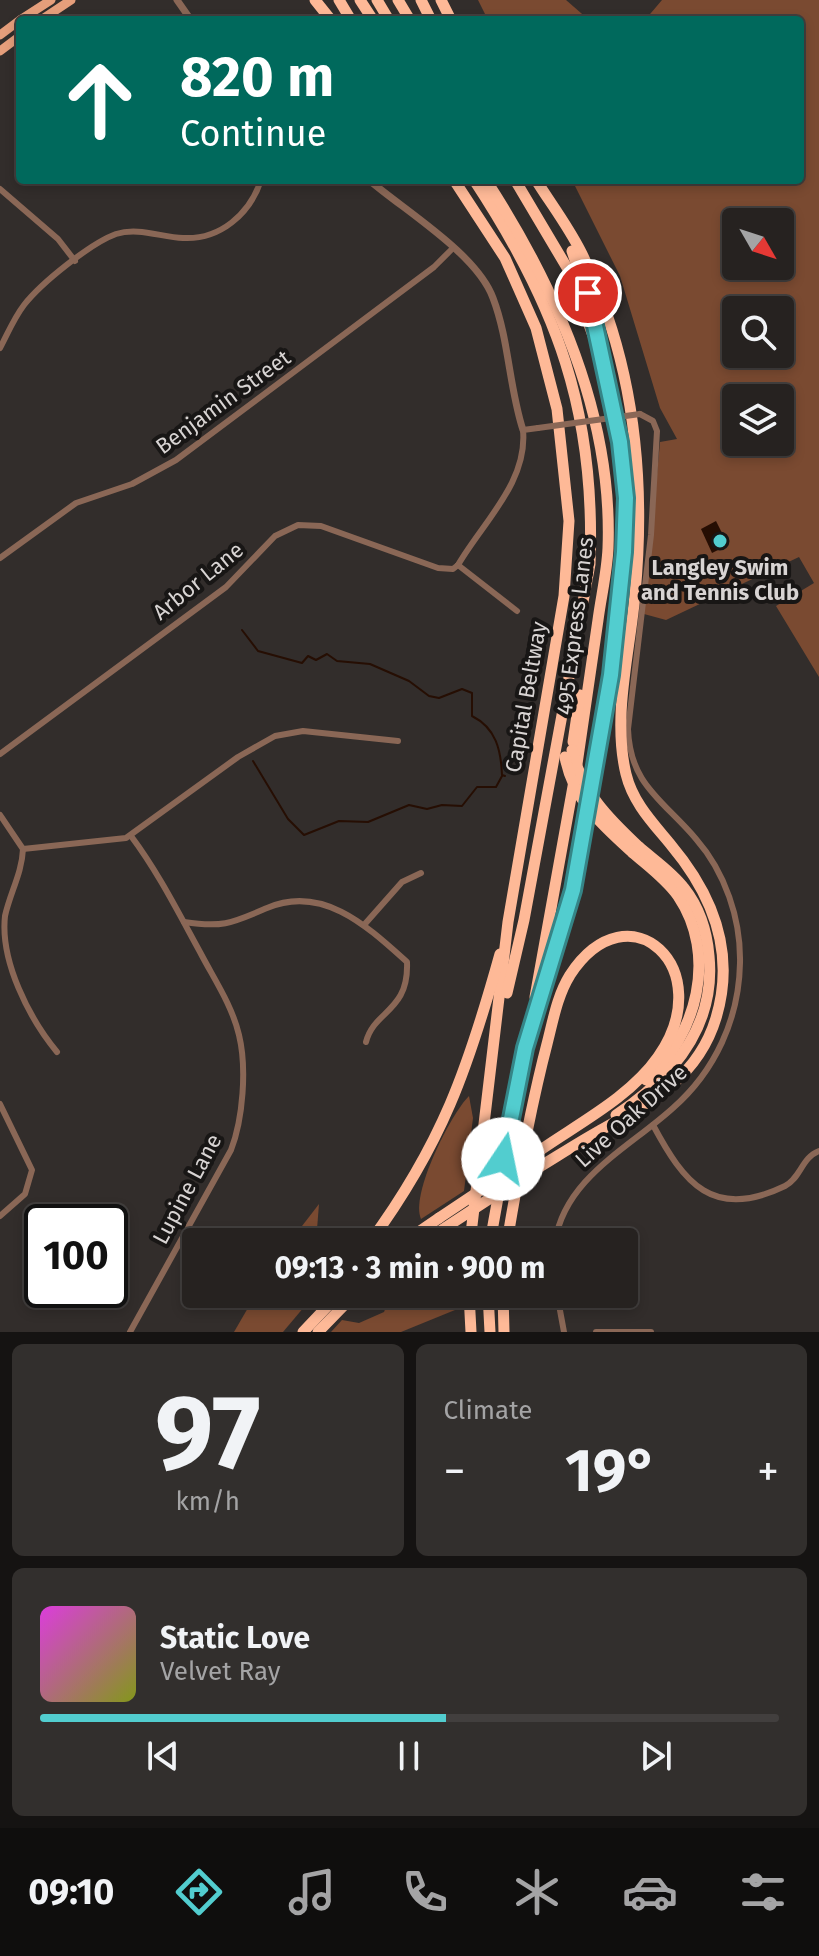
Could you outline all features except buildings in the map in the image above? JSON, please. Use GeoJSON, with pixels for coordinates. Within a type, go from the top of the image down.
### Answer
{"type":"FeatureCollection","features":[{"type":"Feature","properties":{"kind":"highway"},"geometry":{"type":"LineString","coordinates":[[315,0],[328,16]]}},
{"type":"Feature","properties":{"kind":"highway","name":"Capital Beltway"},"geometry":{"type":"LineString","coordinates":[[457,184],[505,258],[536,328],[554,393],[568,492],[564,596],[508,922],[498,1028],[472,1228]]}},
{"type":"Feature","properties":{"kind":"highway","name":"495 Express Lanes"},"geometry":{"type":"LineString","coordinates":[[476,184],[539,290],[569,365],[586,455],[592,509],[590,564],[524,920],[498,1028]]}},
{"type":"Feature","properties":{"kind":"highway","name":"495 Express Lanes"},"geometry":{"type":"LineString","coordinates":[[489,184],[521,234],[548,288],[577,364],[596,430],[608,549],[576,768],[525,1048]]}},
{"type":"Feature","properties":{"kind":"highway"},"geometry":{"type":"LineString","coordinates":[[517,184],[569,271],[607,373]]}},
{"type":"Feature","properties":{"kind":"highway"},"geometry":{"type":"LineString","coordinates":[[493,1228],[525,1048],[573,890],[611,675],[626,498],[598,327],[577,259],[539,184]]}},
{"type":"Feature","properties":{"kind":"highway"},"geometry":{"type":"LineString","coordinates":[[526,1175],[674,1086],[696,1061],[712,1029],[723,969],[721,937],[708,898],[695,875],[652,823],[633,793],[626,772],[622,751],[622,712],[641,513],[634,421],[615,338],[601,294],[576,242],[539,184]]}},
{"type":"Feature","properties":{"kind":"highway"},"geometry":{"type":"LineString","coordinates":[[424,1228],[639,1086],[663,1063],[686,1031],[698,978],[695,938],[678,895],[603,814],[568,754],[608,549]]}},
{"type":"Feature","properties":{"kind":"highway"},"geometry":{"type":"LineString","coordinates":[[445,1228],[653,1089],[688,1048],[702,1020],[711,971],[703,923],[684,887],[586,808],[568,774],[590,564]]}},
{"type":"Feature","properties":{"kind":"highway"},"geometry":{"type":"LineString","coordinates":[[380,1228],[408,1187],[448,1115],[473,1050],[508,922]]}},
{"type":"Feature","properties":{"kind":"highway"},"geometry":{"type":"LineString","coordinates":[[510,1228],[536,1087],[561,993],[580,961],[595,946],[626,937],[653,944],[670,959],[680,985],[675,1022],[660,1055],[637,1082],[529,1158]]}},
{"type":"Feature","properties":{"kind":"highway"},"geometry":{"type":"LineString","coordinates":[[303,1332],[321,1308]]}},
{"type":"Feature","properties":{"kind":"highway"},"geometry":{"type":"LineString","coordinates":[[303,1332],[326,1308]]}},
{"type":"Feature","properties":{"kind":"highway"},"geometry":{"type":"LineString","coordinates":[[318,1332],[341,1308]]}},
{"type":"Feature","properties":{"kind":"highway"},"geometry":{"type":"LineString","coordinates":[[470,1308],[471,1332]]}},
{"type":"Feature","properties":{"kind":"highway"},"geometry":{"type":"LineString","coordinates":[[489,1308],[490,1332]]}},
{"type":"Feature","properties":{"kind":"highway"},"geometry":{"type":"LineString","coordinates":[[503,1308],[504,1332]]}},
{"type":"Feature","properties":{"kind":"main road"},"geometry":{"type":"LineString","coordinates":[[26,16],[51,0]]}},
{"type":"Feature","properties":{"kind":"main road"},"geometry":{"type":"LineString","coordinates":[[47,16],[71,0]]}},
{"type":"Feature","properties":{"kind":"street"},"geometry":{"type":"LineString","coordinates":[[0,348],[32,295],[105,239],[124,232],[187,238],[218,231],[245,211],[259,184]]}},
{"type":"Feature","properties":{"kind":"street"},"geometry":{"type":"LineString","coordinates":[[374,184],[481,276],[493,298],[523,430],[522,461],[512,485],[458,565],[517,611]]}},
{"type":"Feature","properties":{"kind":"street"},"geometry":{"type":"LineString","coordinates":[[0,189],[58,239],[75,261]]}},
{"type":"Feature","properties":{"kind":"street","name":"Benjamin Street"},"geometry":{"type":"LineString","coordinates":[[0,558],[76,503],[132,484],[176,460],[434,267],[452,249]]}},
{"type":"Feature","properties":{"kind":"street","name":"Live Oak Drive"},"geometry":{"type":"LineString","coordinates":[[523,430],[640,414],[653,421],[657,431],[651,535],[628,729],[630,751],[637,775],[697,839],[718,870],[734,912],[740,962],[732,1016],[716,1056],[692,1090],[587,1179],[569,1202],[560,1228]]}},
{"type":"Feature","properties":{"kind":"street","name":"Arbor Lane"},"geometry":{"type":"LineString","coordinates":[[0,754],[226,587],[275,536],[289,529],[302,524],[321,526],[438,568],[453,569],[458,565]]}},
{"type":"Feature","properties":{"kind":"street"},"geometry":{"type":"LineString","coordinates":[[23,849],[107,843],[131,836],[238,757],[275,736],[303,731],[398,741]]}},
{"type":"Feature","properties":{"kind":"street"},"geometry":{"type":"LineString","coordinates":[[0,815],[23,849],[5,917],[5,958],[13,979],[57,1052]]}},
{"type":"Feature","properties":{"kind":"street","name":"Lupine Lane"},"geometry":{"type":"LineString","coordinates":[[130,1332],[228,1156],[238,1124],[242,1062],[238,1029],[184,922],[131,836]]}},
{"type":"Feature","properties":{"kind":"street"},"geometry":{"type":"LineString","coordinates":[[364,925],[402,882],[421,873]]}},
{"type":"Feature","properties":{"kind":"street"},"geometry":{"type":"LineString","coordinates":[[184,922],[223,926],[269,907],[304,901],[336,908],[364,925],[407,962],[407,974],[397,1004],[373,1025],[366,1042]]}},
{"type":"Feature","properties":{"kind":"street"},"geometry":{"type":"LineString","coordinates":[[0,1104],[27,1155],[32,1178],[25,1194],[0,1216]]}},
{"type":"Feature","properties":{"kind":"street"},"geometry":{"type":"LineString","coordinates":[[653,1125],[685,1179],[703,1191],[722,1197],[747,1197],[787,1186],[808,1158],[819,1151]]}},
{"type":"Feature","properties":{"kind":"street"},"geometry":{"type":"LineString","coordinates":[[560,1308],[564,1332]]}},
{"type":"Feature","properties":{"kind":"street"},"geometry":{"type":"LineString","coordinates":[[596,1332],[651,1332]]}},
{"type":"Feature","properties":{"kind":"shaded area"},"geometry":{"type":"Polygon","coordinates":[[[478,0],[566,0],[584,16],[486,16],[478,0]]]}},
{"type":"Feature","properties":{"kind":"shaded area"},"geometry":{"type":"Polygon","coordinates":[[[662,0],[819,0],[819,677],[776,606],[814,583],[799,557],[666,620],[644,614],[660,442],[677,439],[660,408],[620,276],[574,184],[804,184],[804,16],[648,16],[662,0]]]}},
{"type":"Feature","properties":{"kind":"shaded area"},"geometry":{"type":"Polygon","coordinates":[[[716,521],[728,545],[712,553],[701,529],[716,521]]]}},
{"type":"Feature","properties":{"kind":"shaded area"},"geometry":{"type":"Polygon","coordinates":[[[469,1096],[473,1118],[464,1191],[421,1219],[419,1208],[426,1175],[452,1120],[469,1096]]]}},
{"type":"Feature","properties":{"kind":"shaded area"},"geometry":{"type":"Polygon","coordinates":[[[319,1204],[317,1228],[300,1228],[319,1204]]]}},
{"type":"Feature","properties":{"kind":"shaded area"},"geometry":{"type":"Polygon","coordinates":[[[248,1308],[303,1308],[283,1332],[234,1332],[248,1308]]]}},
{"type":"Feature","properties":{"kind":"shaded area"},"geometry":{"type":"Polygon","coordinates":[[[386,1308],[455,1308],[401,1332],[331,1332],[342,1320],[359,1323],[384,1312],[386,1308]]]}},
{"type":"Feature","properties":{"kind":"waterway"},"geometry":{"type":"LineString","coordinates":[[242,630],[258,651],[302,663],[308,656],[316,660],[327,654],[337,661],[370,664],[409,681],[429,696],[439,698],[462,689],[472,693],[472,716],[492,733],[502,775],[505,776]]}},
{"type":"Feature","properties":{"kind":"waterway"},"geometry":{"type":"LineString","coordinates":[[253,761],[288,819],[304,835],[339,821],[368,822],[409,805],[427,809],[442,805],[462,806],[477,787],[496,787],[502,776]]}},
{"type":"Feature","properties":{"kind":"place","name":"Langley Swim and Tennis Club"},"geometry":{"type":"Point","coordinates":[720,541]}},
{"type":"Feature","properties":{"kind":"route"},"geometry":{"type":"LineString","coordinates":[[503,1159],[525,1048],[573,890],[611,675],[624,552],[626,498],[620,442],[614,400],[588,293]]}}]}
